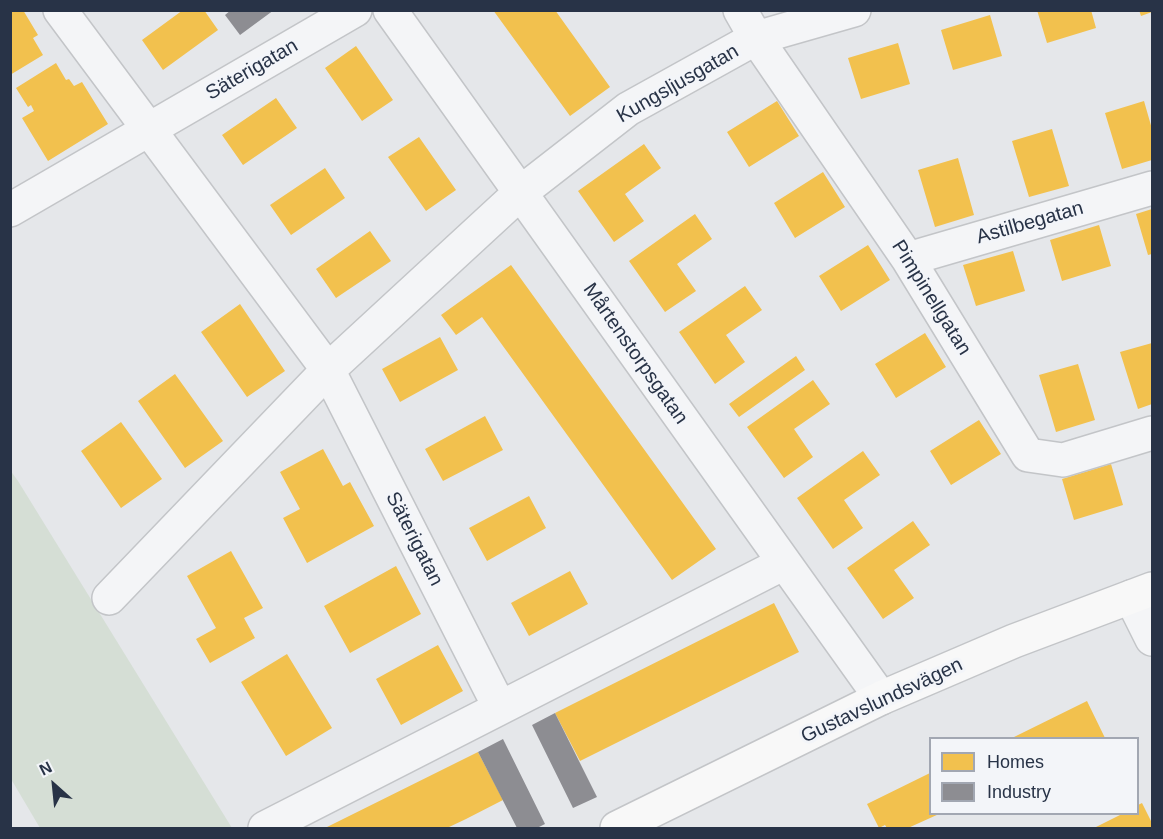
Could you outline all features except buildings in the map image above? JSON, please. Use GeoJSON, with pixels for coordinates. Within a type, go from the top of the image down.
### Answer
{"type":"FeatureCollection","features":[{"type":"Feature","properties":{"kind":"street","name":"Säterigatan"},"geometry":{"type":"LineString","coordinates":[[60,10],[328,370],[500,708]]}},
{"type":"Feature","properties":{"kind":"street","name":"Säterigatan"},"geometry":{"type":"LineString","coordinates":[[10,210],[355,10]]}},
{"type":"Feature","properties":{"kind":"street","name":"Mårtenstorpsgatan"},"geometry":{"type":"LineString","coordinates":[[390,10],[881,698]]}},
{"type":"Feature","properties":{"kind":"street","name":"Pimpinellgatan"},"geometry":{"type":"LineString","coordinates":[[740,10],[756,38],[908,259],[1028,455],[1063,460],[1152,433]]}},
{"type":"Feature","properties":{"kind":"street","name":"Kungsljusgatan"},"geometry":{"type":"LineString","coordinates":[[520,193],[628,109],[756,38],[854,10]]}},
{"type":"Feature","properties":{"kind":"street","name":"Astilbegatan"},"geometry":{"type":"LineString","coordinates":[[908,259],[1152,188]]}},
{"type":"Feature","properties":{"kind":"street"},"geometry":{"type":"LineString","coordinates":[[109,598],[328,370],[520,193]]}},
{"type":"Feature","properties":{"kind":"street"},"geometry":{"type":"LineString","coordinates":[[266,828],[784,563]]}},
{"type":"Feature","properties":{"kind":"street"},"geometry":{"type":"LineString","coordinates":[[1142,593],[1152,639]]}},
{"type":"Feature","properties":{"kind":"street","name":"Gustavslundsvägen"},"geometry":{"type":"LineString","coordinates":[[617,828],[881,698],[1014,641],[1142,593]]}},
{"type":"Feature","properties":{"kind":"shaded area"},"geometry":{"type":"Polygon","coordinates":[[[10,470],[232,828],[40,828],[11,779],[10,470]]]}}]}
